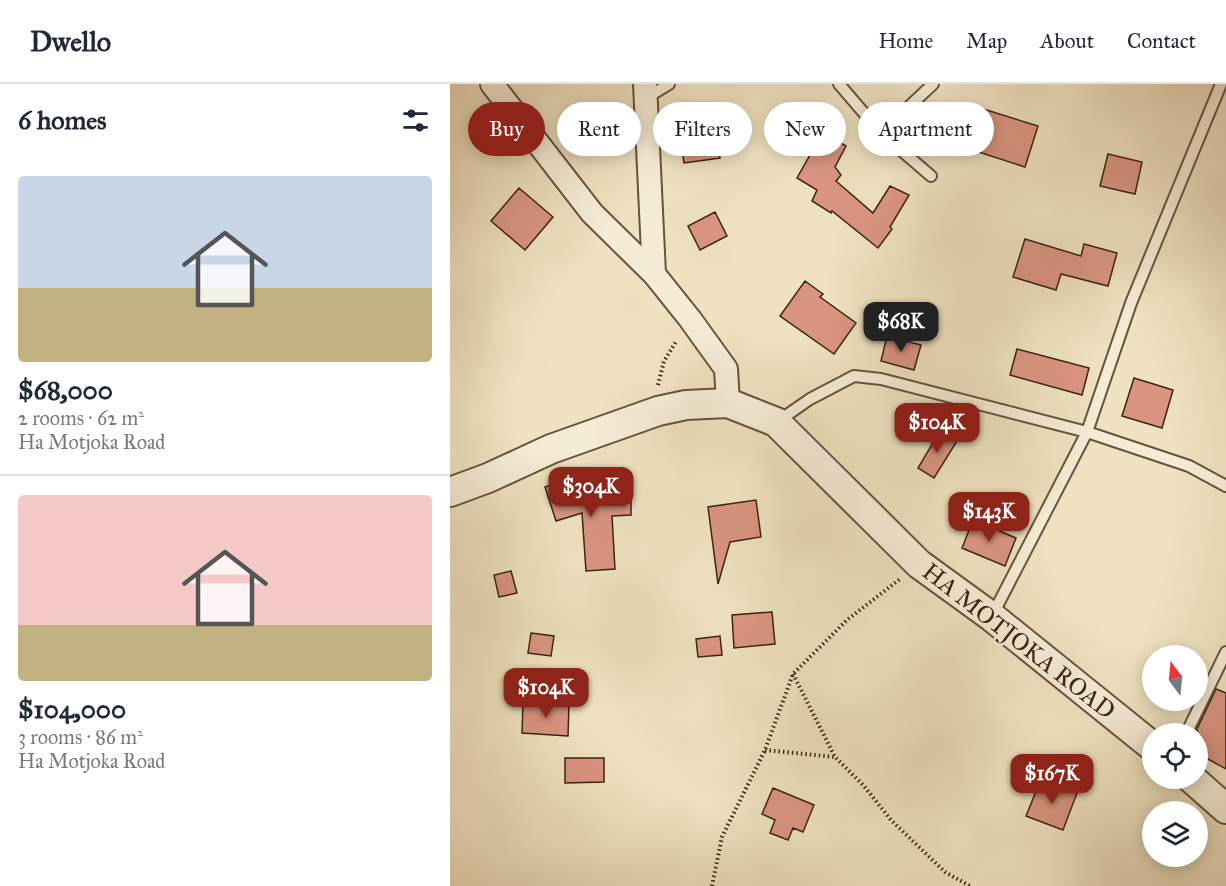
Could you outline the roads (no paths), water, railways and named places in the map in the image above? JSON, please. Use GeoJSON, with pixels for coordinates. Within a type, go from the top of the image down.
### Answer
{"type":"FeatureCollection","features":[{"type":"Feature","properties":{"kind":"street"},"geometry":{"type":"LineString","coordinates":[[492,84],[592,213],[654,274],[690,319],[726,369],[728,403]]}},
{"type":"Feature","properties":{"kind":"street"},"geometry":{"type":"LineString","coordinates":[[646,91],[654,274]]}},
{"type":"Feature","properties":{"kind":"street","name":"HA MOTJOKA ROAD"},"geometry":{"type":"LineString","coordinates":[[450,492],[488,478],[551,449],[658,411],[686,405],[728,403],[776,422],[919,564],[992,616],[1142,738]]}},
{"type":"Feature","properties":{"kind":"street"},"geometry":{"type":"LineString","coordinates":[[1203,789],[1226,809]]}},
{"type":"Feature","properties":{"kind":"lane"},"geometry":{"type":"LineString","coordinates":[[646,91],[669,84]]}},
{"type":"Feature","properties":{"kind":"lane"},"geometry":{"type":"LineString","coordinates":[[839,84],[858,106]]}},
{"type":"Feature","properties":{"kind":"lane"},"geometry":{"type":"LineString","coordinates":[[914,102],[933,84]]}},
{"type":"Feature","properties":{"kind":"lane"},"geometry":{"type":"LineString","coordinates":[[992,616],[1087,432],[1131,303],[1221,84]]}},
{"type":"Feature","properties":{"kind":"lane"},"geometry":{"type":"LineString","coordinates":[[908,156],[931,176]]}},
{"type":"Feature","properties":{"kind":"lane"},"geometry":{"type":"LineString","coordinates":[[776,422],[810,399],[854,376],[881,379],[1087,432],[1189,465],[1226,486]]}},
{"type":"Feature","properties":{"kind":"lane"},"geometry":{"type":"LineString","coordinates":[[1191,723],[1226,652]]}}]}
